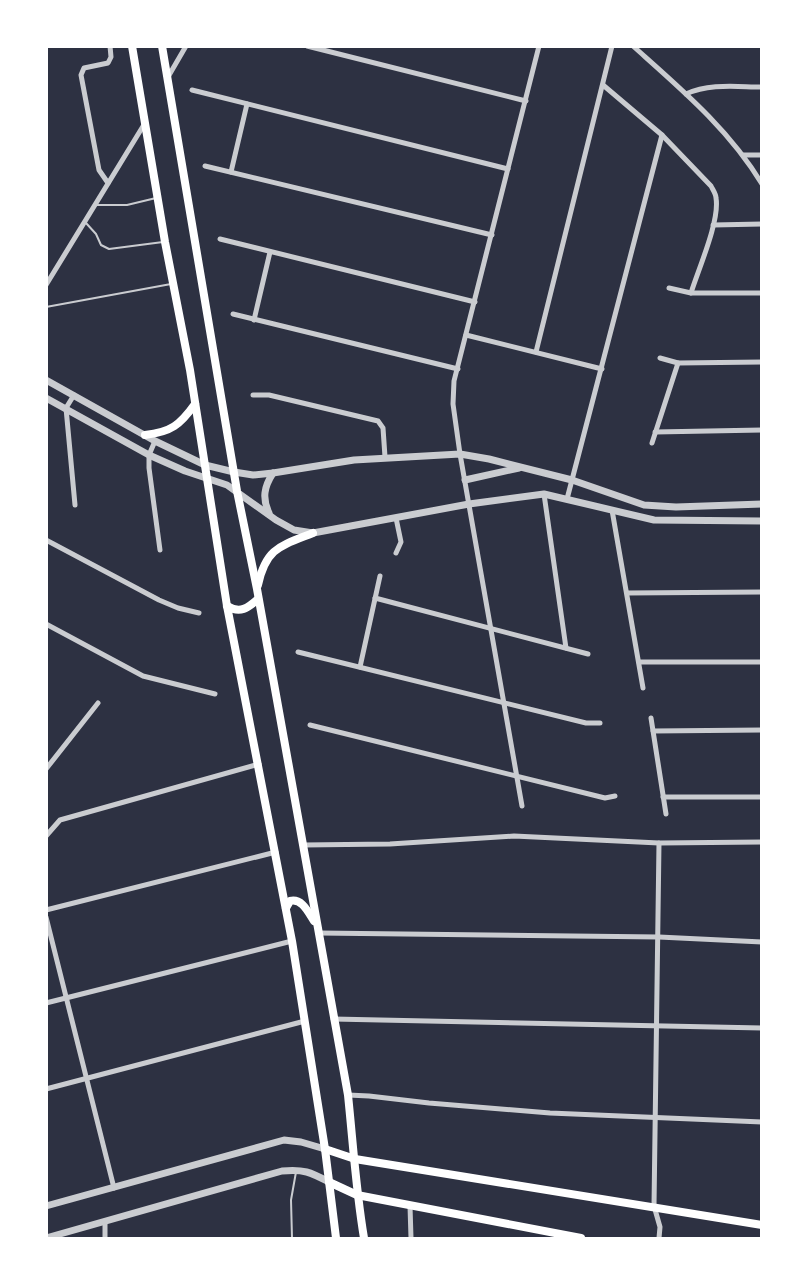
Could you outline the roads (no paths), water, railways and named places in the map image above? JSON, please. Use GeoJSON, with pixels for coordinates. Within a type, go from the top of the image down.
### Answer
{"type":"FeatureCollection","features":[{"type":"Feature","properties":{"kind":"main road"},"geometry":{"type":"LineString","coordinates":[[132,46],[195,404],[227,606],[292,941],[325,1149],[336,1239]]}},
{"type":"Feature","properties":{"kind":"main road"},"geometry":{"type":"LineString","coordinates":[[162,46],[237,491],[257,589],[348,1095],[357,1195],[364,1239]]}},
{"type":"Feature","properties":{"kind":"main road"},"geometry":{"type":"LineString","coordinates":[[145,435],[162,433],[170,429],[184,419],[195,404]]}},
{"type":"Feature","properties":{"kind":"main road"},"geometry":{"type":"LineString","coordinates":[[257,589],[261,570],[271,554],[283,545],[313,533]]}},
{"type":"Feature","properties":{"kind":"main road"},"geometry":{"type":"LineString","coordinates":[[227,606],[242,610],[258,599]]}},
{"type":"Feature","properties":{"kind":"main road"},"geometry":{"type":"LineString","coordinates":[[286,908],[290,901],[300,902],[316,923]]}},
{"type":"Feature","properties":{"kind":"main road"},"geometry":{"type":"LineString","coordinates":[[325,1149],[355,1159],[762,1225]]}},
{"type":"Feature","properties":{"kind":"main road"},"geometry":{"type":"LineString","coordinates":[[329,1182],[357,1195],[581,1239]]}},
{"type":"Feature","properties":{"kind":"street"},"geometry":{"type":"LineString","coordinates":[[108,183],[99,170],[81,75],[84,68],[108,63],[111,57],[110,46]]}},
{"type":"Feature","properties":{"kind":"street"},"geometry":{"type":"LineString","coordinates":[[168,78],[186,46]]}},
{"type":"Feature","properties":{"kind":"street"},"geometry":{"type":"LineString","coordinates":[[307,46],[525,101]]}},
{"type":"Feature","properties":{"kind":"street"},"geometry":{"type":"LineString","coordinates":[[522,806],[453,404],[454,381],[539,46]]}},
{"type":"Feature","properties":{"kind":"street"},"geometry":{"type":"LineString","coordinates":[[536,352],[612,46]]}},
{"type":"Feature","properties":{"kind":"street"},"geometry":{"type":"LineString","coordinates":[[633,46],[686,94],[743,155],[762,183]]}},
{"type":"Feature","properties":{"kind":"street"},"geometry":{"type":"LineString","coordinates":[[603,85],[662,135],[715,193],[716,206],[713,225],[691,293]]}},
{"type":"Feature","properties":{"kind":"street"},"geometry":{"type":"LineString","coordinates":[[686,94],[696,89],[712,87],[762,87]]}},
{"type":"Feature","properties":{"kind":"street"},"geometry":{"type":"LineString","coordinates":[[192,90],[508,169]]}},
{"type":"Feature","properties":{"kind":"street"},"geometry":{"type":"LineString","coordinates":[[231,172],[247,105]]}},
{"type":"Feature","properties":{"kind":"street"},"geometry":{"type":"LineString","coordinates":[[46,285],[145,123]]}},
{"type":"Feature","properties":{"kind":"street"},"geometry":{"type":"LineString","coordinates":[[567,499],[662,135]]}},
{"type":"Feature","properties":{"kind":"street"},"geometry":{"type":"LineString","coordinates":[[743,155],[762,155]]}},
{"type":"Feature","properties":{"kind":"street"},"geometry":{"type":"LineString","coordinates":[[205,166],[492,235]]}},
{"type":"Feature","properties":{"kind":"street"},"geometry":{"type":"LineString","coordinates":[[713,225],[762,224]]}},
{"type":"Feature","properties":{"kind":"street"},"geometry":{"type":"LineString","coordinates":[[220,239],[475,302]]}},
{"type":"Feature","properties":{"kind":"street"},"geometry":{"type":"LineString","coordinates":[[254,320],[270,252]]}},
{"type":"Feature","properties":{"kind":"street"},"geometry":{"type":"LineString","coordinates":[[669,288],[691,293],[762,293]]}},
{"type":"Feature","properties":{"kind":"street"},"geometry":{"type":"LineString","coordinates":[[233,314],[458,369]]}},
{"type":"Feature","properties":{"kind":"street"},"geometry":{"type":"LineString","coordinates":[[466,335],[602,369]]}},
{"type":"Feature","properties":{"kind":"street"},"geometry":{"type":"LineString","coordinates":[[660,358],[678,363],[762,362]]}},
{"type":"Feature","properties":{"kind":"street"},"geometry":{"type":"LineString","coordinates":[[652,442],[678,363]]}},
{"type":"Feature","properties":{"kind":"street"},"geometry":{"type":"LineString","coordinates":[[46,380],[155,441],[205,465],[234,472],[253,475],[273,474],[354,460],[460,454],[572,480],[630,501],[651,506],[762,504]]}},
{"type":"Feature","properties":{"kind":"street"},"geometry":{"type":"LineString","coordinates":[[253,395],[269,394],[378,421],[383,428],[385,457]]}},
{"type":"Feature","properties":{"kind":"street"},"geometry":{"type":"LineString","coordinates":[[74,395],[66,408],[75,505]]}},
{"type":"Feature","properties":{"kind":"street"},"geometry":{"type":"LineString","coordinates":[[46,398],[149,455],[237,491],[294,530],[313,533],[469,504],[544,494],[661,521],[762,521]]}},
{"type":"Feature","properties":{"kind":"street"},"geometry":{"type":"LineString","coordinates":[[655,432],[762,430]]}},
{"type":"Feature","properties":{"kind":"street"},"geometry":{"type":"LineString","coordinates":[[155,441],[149,455],[149,468],[160,550]]}},
{"type":"Feature","properties":{"kind":"street"},"geometry":{"type":"LineString","coordinates":[[465,480],[521,467]]}},
{"type":"Feature","properties":{"kind":"street"},"geometry":{"type":"LineString","coordinates":[[269,514],[264,497],[265,488],[273,474]]}},
{"type":"Feature","properties":{"kind":"street"},"geometry":{"type":"LineString","coordinates":[[544,494],[566,648]]}},
{"type":"Feature","properties":{"kind":"street"},"geometry":{"type":"LineString","coordinates":[[612,510],[643,688]]}},
{"type":"Feature","properties":{"kind":"street"},"geometry":{"type":"LineString","coordinates":[[396,518],[400,542],[396,554]]}},
{"type":"Feature","properties":{"kind":"street"},"geometry":{"type":"LineString","coordinates":[[46,540],[159,600],[199,613]]}},
{"type":"Feature","properties":{"kind":"street"},"geometry":{"type":"LineString","coordinates":[[360,667],[380,576]]}},
{"type":"Feature","properties":{"kind":"street"},"geometry":{"type":"LineString","coordinates":[[627,593],[762,592]]}},
{"type":"Feature","properties":{"kind":"street"},"geometry":{"type":"LineString","coordinates":[[375,598],[588,654]]}},
{"type":"Feature","properties":{"kind":"street"},"geometry":{"type":"LineString","coordinates":[[46,624],[143,676],[214,694]]}},
{"type":"Feature","properties":{"kind":"street"},"geometry":{"type":"LineString","coordinates":[[298,652],[586,723],[600,723]]}},
{"type":"Feature","properties":{"kind":"street"},"geometry":{"type":"LineString","coordinates":[[639,662],[762,662]]}},
{"type":"Feature","properties":{"kind":"street"},"geometry":{"type":"LineString","coordinates":[[46,769],[98,703]]}},
{"type":"Feature","properties":{"kind":"street"},"geometry":{"type":"LineString","coordinates":[[651,718],[666,814]]}},
{"type":"Feature","properties":{"kind":"street"},"geometry":{"type":"LineString","coordinates":[[310,725],[605,798],[615,795]]}},
{"type":"Feature","properties":{"kind":"street"},"geometry":{"type":"LineString","coordinates":[[653,731],[762,730]]}},
{"type":"Feature","properties":{"kind":"street"},"geometry":{"type":"LineString","coordinates":[[46,836],[60,820],[259,764]]}},
{"type":"Feature","properties":{"kind":"street"},"geometry":{"type":"LineString","coordinates":[[663,797],[762,797]]}},
{"type":"Feature","properties":{"kind":"street"},"geometry":{"type":"LineString","coordinates":[[303,845],[390,844],[514,836],[659,843],[762,842]]}},
{"type":"Feature","properties":{"kind":"street"},"geometry":{"type":"LineString","coordinates":[[659,843],[654,1206],[660,1227],[659,1239]]}},
{"type":"Feature","properties":{"kind":"street"},"geometry":{"type":"LineString","coordinates":[[46,910],[276,852]]}},
{"type":"Feature","properties":{"kind":"street"},"geometry":{"type":"LineString","coordinates":[[46,917],[114,1188]]}},
{"type":"Feature","properties":{"kind":"street"},"geometry":{"type":"LineString","coordinates":[[319,933],[659,937],[762,942]]}},
{"type":"Feature","properties":{"kind":"street"},"geometry":{"type":"LineString","coordinates":[[46,1003],[292,941]]}},
{"type":"Feature","properties":{"kind":"street"},"geometry":{"type":"LineString","coordinates":[[333,1019],[762,1028]]}},
{"type":"Feature","properties":{"kind":"street"},"geometry":{"type":"LineString","coordinates":[[46,1089],[305,1021]]}},
{"type":"Feature","properties":{"kind":"street"},"geometry":{"type":"LineString","coordinates":[[348,1095],[369,1095],[429,1104],[550,1113],[762,1122]]}},
{"type":"Feature","properties":{"kind":"street"},"geometry":{"type":"LineString","coordinates":[[46,1206],[284,1140],[325,1149]]}},
{"type":"Feature","properties":{"kind":"street"},"geometry":{"type":"LineString","coordinates":[[46,1238],[282,1171],[309,1171],[329,1182]]}},
{"type":"Feature","properties":{"kind":"street"},"geometry":{"type":"LineString","coordinates":[[410,1206],[411,1239]]}},
{"type":"Feature","properties":{"kind":"street"},"geometry":{"type":"LineString","coordinates":[[105,1222],[105,1239]]}},
{"type":"Feature","properties":{"kind":"lane"},"geometry":{"type":"LineString","coordinates":[[94,205],[127,205],[158,197]]}},
{"type":"Feature","properties":{"kind":"lane"},"geometry":{"type":"LineString","coordinates":[[84,221],[92,228],[101,245],[109,249],[165,242]]}},
{"type":"Feature","properties":{"kind":"lane"},"geometry":{"type":"LineString","coordinates":[[46,307],[173,283]]}},
{"type":"Feature","properties":{"kind":"lane"},"geometry":{"type":"LineString","coordinates":[[292,1239],[291,1200],[297,1170]]}}]}
